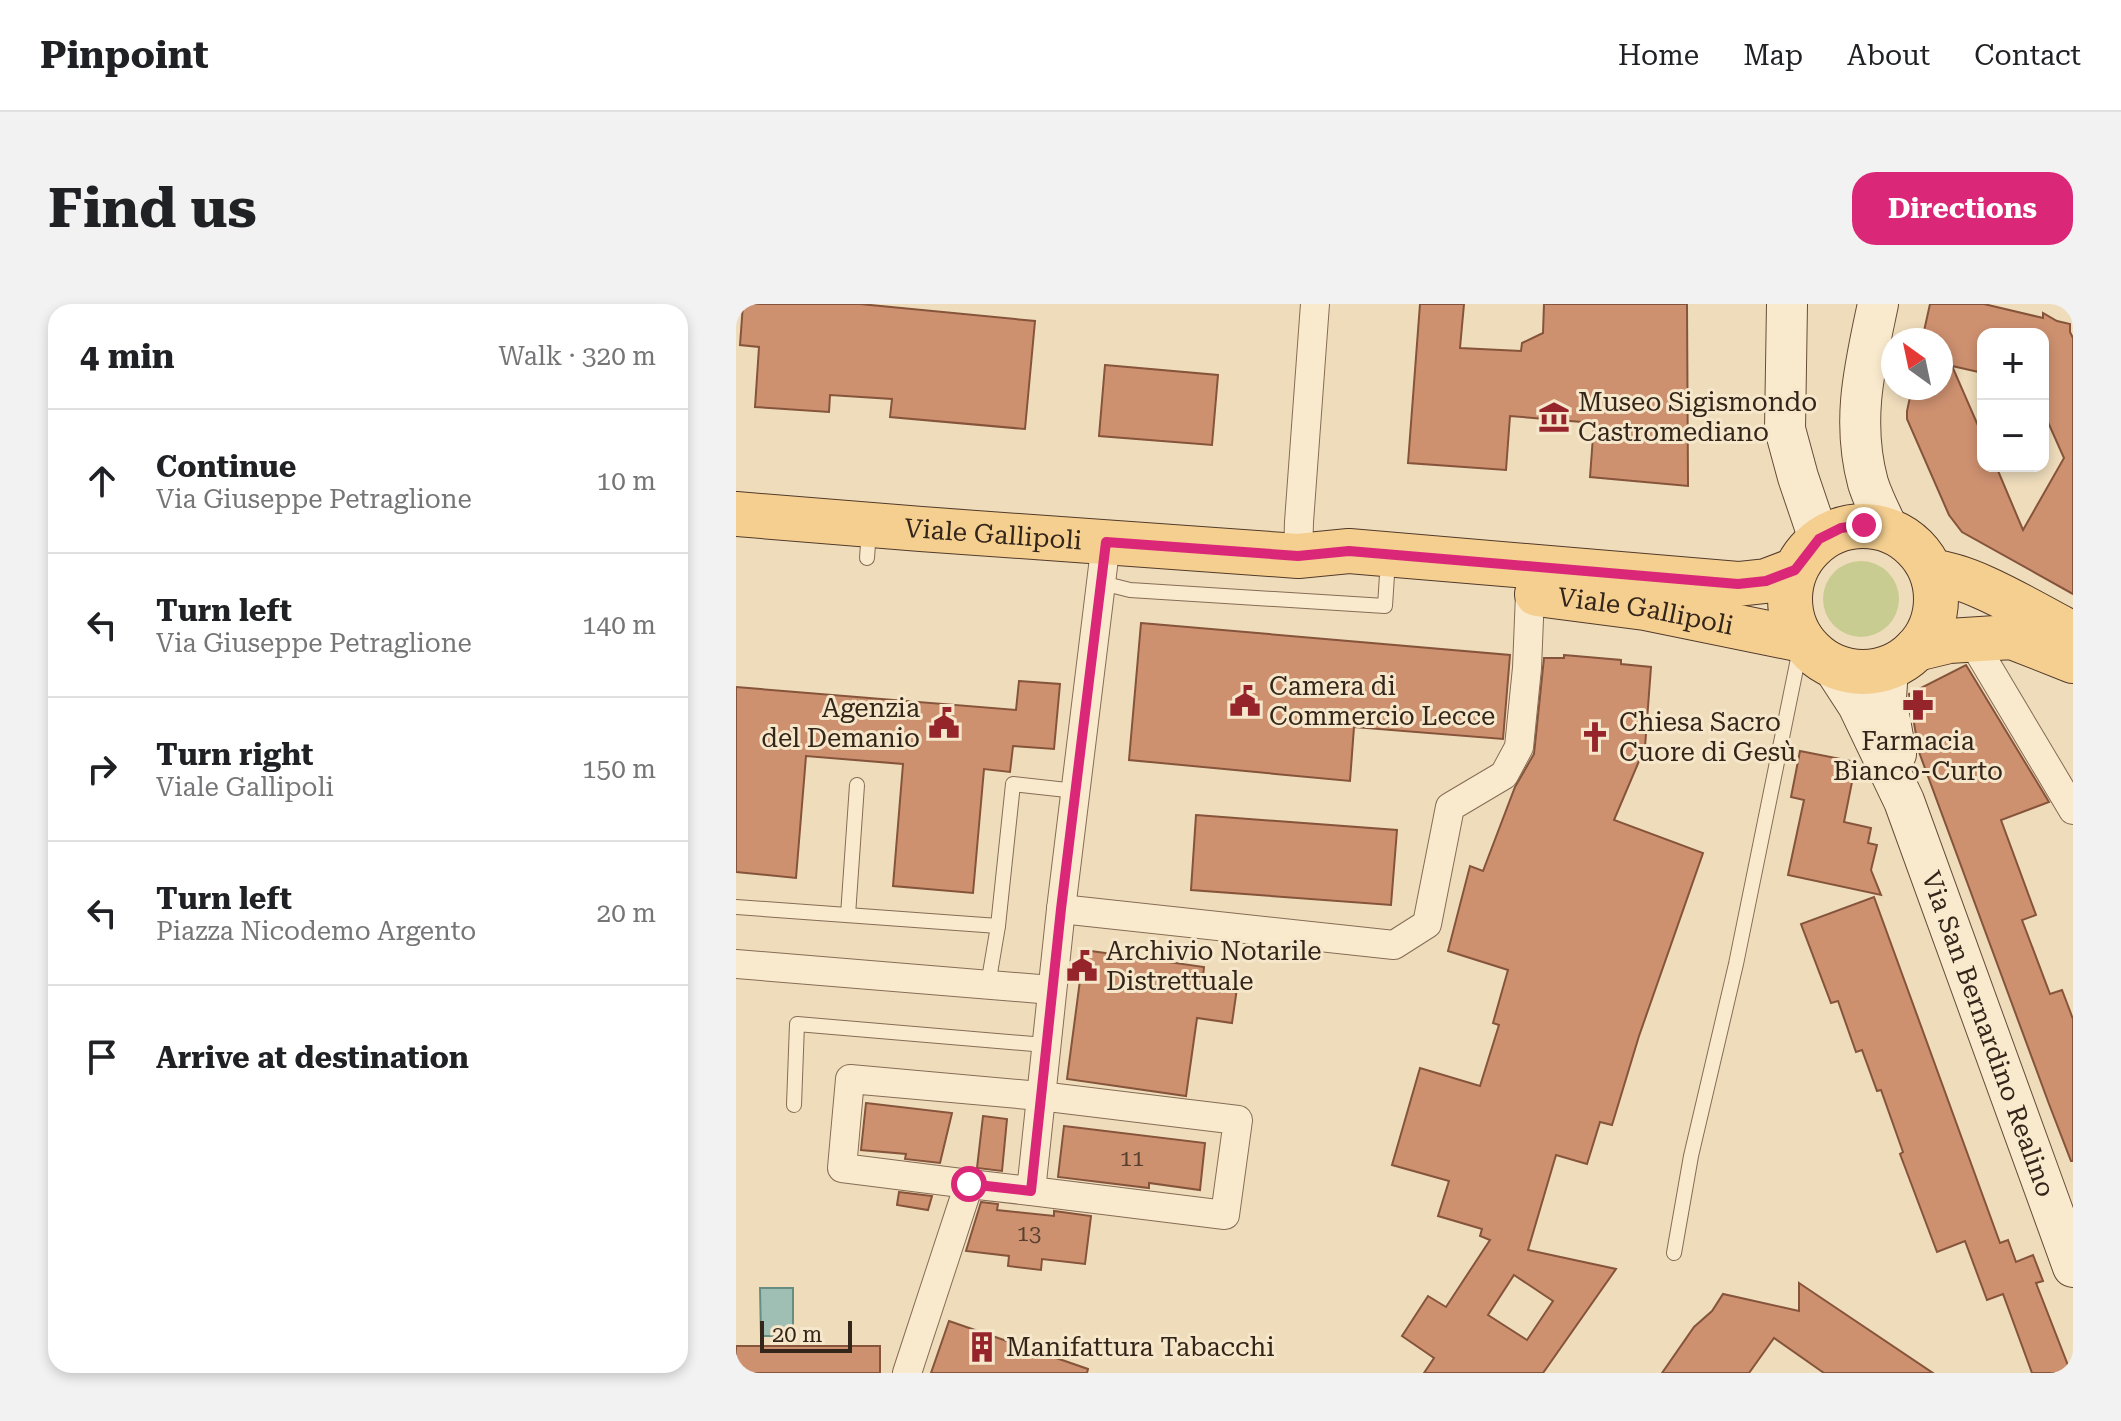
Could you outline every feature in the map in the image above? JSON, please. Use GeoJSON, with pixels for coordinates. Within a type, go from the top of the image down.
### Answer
{"type":"FeatureCollection","features":[{"type":"Feature","properties":{"kind":"main road"},"geometry":{"type":"LineString","coordinates":[[1787,304],[1785,429],[1798,477],[1807,554],[1789,606],[1817,652],[1860,672],[1949,641],[2012,637],[2073,661]]}},
{"type":"Feature","properties":{"kind":"main road"},"geometry":{"type":"LineString","coordinates":[[1878,304],[1862,381],[1859,419],[1869,485],[1888,529]]}},
{"type":"Feature","properties":{"kind":"main road","name":"Viale Gallipoli"},"geometry":{"type":"LineString","coordinates":[[736,514],[868,541],[1104,563],[1298,556],[1349,551],[1738,584],[1766,581],[1807,554]]}},
{"type":"Feature","properties":{"kind":"main road"},"geometry":{"type":"LineString","coordinates":[[1807,554],[1841,528],[1864,525],[1888,529],[1914,546],[1932,572],[1936,599],[1931,626],[1902,658]]}},
{"type":"Feature","properties":{"kind":"main road","name":"Viale Gallipoli"},"geometry":{"type":"LineString","coordinates":[[1298,556],[1344,570],[1645,608],[1817,652]]}},
{"type":"Feature","properties":{"kind":"main road"},"geometry":{"type":"LineString","coordinates":[[1932,572],[1947,573],[1967,581],[2073,634]]}},
{"type":"Feature","properties":{"kind":"main road","name":"Via San Bernardino Realino"},"geometry":{"type":"LineString","coordinates":[[1817,652],[1858,705],[1904,801],[2073,1267]]}},
{"type":"Feature","properties":{"kind":"main road","name":"Via San Bernardino Realino"},"geometry":{"type":"LineString","coordinates":[[1902,658],[1886,698],[1904,801]]}},
{"type":"Feature","properties":{"kind":"street"},"geometry":{"type":"LineString","coordinates":[[1298,556],[1315,304]]}},
{"type":"Feature","properties":{"kind":"street"},"geometry":{"type":"LineString","coordinates":[[1031,1191],[1045,1045],[1104,563]]}},
{"type":"Feature","properties":{"kind":"street"},"geometry":{"type":"LineString","coordinates":[[1061,909],[1394,945],[1427,924],[1450,807],[1504,775],[1519,747],[1530,594]]}},
{"type":"Feature","properties":{"kind":"street"},"geometry":{"type":"LineString","coordinates":[[1976,638],[1980,654],[2073,810]]}},
{"type":"Feature","properties":{"kind":"street"},"geometry":{"type":"LineString","coordinates":[[736,964],[1052,990]]}},
{"type":"Feature","properties":{"kind":"street"},"geometry":{"type":"LineString","coordinates":[[850,1079],[1040,1096],[1238,1120],[1225,1215],[842,1168],[850,1079]]}},
{"type":"Feature","properties":{"kind":"street"},"geometry":{"type":"LineString","coordinates":[[907,1373],[969,1184]]}},
{"type":"Feature","properties":{"kind":"lane"},"geometry":{"type":"LineString","coordinates":[[1104,563],[1130,590],[1385,606],[1387,575]]}},
{"type":"Feature","properties":{"kind":"lane"},"geometry":{"type":"LineString","coordinates":[[1674,1253],[1691,1156],[1736,964],[1817,652]]}},
{"type":"Feature","properties":{"kind":"lane"},"geometry":{"type":"LineString","coordinates":[[988,985],[998,926],[1013,784],[1076,791]]}},
{"type":"Feature","properties":{"kind":"lane"},"geometry":{"type":"LineString","coordinates":[[848,915],[857,785]]}},
{"type":"Feature","properties":{"kind":"lane"},"geometry":{"type":"LineString","coordinates":[[736,907],[998,926]]}},
{"type":"Feature","properties":{"kind":"lane"},"geometry":{"type":"LineString","coordinates":[[794,1105],[797,1024],[1045,1045]]}},
{"type":"Feature","properties":{"kind":"green space"},"geometry":{"type":"Polygon","coordinates":[[[1869,561],[1882,567],[1893,578],[1899,599],[1897,614],[1882,631],[1869,637],[1853,637],[1840,631],[1825,614],[1823,591],[1829,578],[1846,563],[1869,561]]]}},
{"type":"Feature","properties":{"kind":"water"},"geometry":{"type":"Polygon","coordinates":[[[760,1288],[793,1288],[793,1336],[761,1336],[760,1288]]]}},
{"type":"Feature","properties":{"kind":"building"},"geometry":{"type":"Polygon","coordinates":[[[743,304],[860,304],[1035,321],[1025,429],[890,417],[892,399],[830,395],[829,412],[755,407],[759,347],[740,345],[743,304]]]}},
{"type":"Feature","properties":{"kind":"building"},"geometry":{"type":"Polygon","coordinates":[[[1420,304],[1464,304],[1460,348],[1521,351],[1522,343],[1543,333],[1544,304],[1687,304],[1688,486],[1590,477],[1594,423],[1510,416],[1506,470],[1408,463],[1420,304]]]}},
{"type":"Feature","properties":{"kind":"building"},"geometry":{"type":"Polygon","coordinates":[[[1930,304],[1984,304],[2043,318],[2043,313],[2070,324],[2073,338],[2073,594],[1962,532],[1949,515],[1907,419],[1909,400],[1953,400],[1953,368],[1977,423],[1977,472],[1999,472],[2023,530],[2064,458],[2049,424],[2049,328],[1977,328],[1977,372],[1953,366],[1953,328],[1925,328],[1930,304]]]}},
{"type":"Feature","properties":{"kind":"building"},"geometry":{"type":"Polygon","coordinates":[[[1105,365],[1218,375],[1212,445],[1099,436],[1105,365]]]}},
{"type":"Feature","properties":{"kind":"building"},"geometry":{"type":"Polygon","coordinates":[[[1141,623],[1510,655],[1503,739],[1354,727],[1350,781],[1129,760],[1141,623]]]}},
{"type":"Feature","properties":{"kind":"building"},"geometry":{"type":"Polygon","coordinates":[[[1564,655],[1621,660],[1621,664],[1651,667],[1645,747],[1614,820],[1703,853],[1639,1036],[1612,1125],[1600,1122],[1587,1164],[1556,1155],[1528,1250],[1616,1269],[1543,1373],[1424,1373],[1434,1358],[1402,1336],[1428,1296],[1446,1307],[1490,1240],[1480,1236],[1482,1229],[1438,1216],[1449,1181],[1392,1165],[1420,1068],[1480,1086],[1499,1025],[1493,1023],[1508,970],[1448,951],[1470,866],[1483,871],[1515,787],[1534,754],[1544,658],[1564,658],[1564,655]],[[1514,1275],[1488,1315],[1527,1340],[1553,1301],[1514,1275]]]}},
{"type":"Feature","properties":{"kind":"building"},"geometry":{"type":"Polygon","coordinates":[[[1966,665],[2049,802],[2001,820],[2036,915],[2022,920],[2050,994],[2062,990],[2073,1019],[2073,1161],[1919,752],[1909,694],[1966,665]]]}},
{"type":"Feature","properties":{"kind":"building"},"geometry":{"type":"Polygon","coordinates":[[[1019,681],[1060,684],[1054,749],[1013,746],[1010,772],[984,769],[973,893],[893,886],[903,764],[806,756],[796,878],[736,872],[736,687],[1016,710],[1019,681]]]}},
{"type":"Feature","properties":{"kind":"building"},"geometry":{"type":"Polygon","coordinates":[[[1800,751],[1856,762],[1844,822],[1871,828],[1868,843],[1877,845],[1871,870],[1881,895],[1788,875],[1804,800],[1791,797],[1800,751]]]}},
{"type":"Feature","properties":{"kind":"building"},"geometry":{"type":"Polygon","coordinates":[[[1196,815],[1397,830],[1391,905],[1191,890],[1196,815]]]}},
{"type":"Feature","properties":{"kind":"building"},"geometry":{"type":"Polygon","coordinates":[[[1874,897],[2000,1243],[2008,1240],[2016,1262],[2033,1255],[2043,1281],[2036,1283],[2071,1373],[2032,1373],[2003,1294],[1987,1300],[1965,1241],[1937,1252],[1900,1154],[1903,1152],[1881,1090],[1877,1091],[1862,1050],[1856,1052],[1838,1001],[1831,1003],[1801,924],[1874,897]]]}},
{"type":"Feature","properties":{"kind":"building"},"geometry":{"type":"Polygon","coordinates":[[[1084,950],[1204,967],[1203,976],[1238,981],[1232,1023],[1197,1018],[1186,1096],[1067,1079],[1084,950]]]}},
{"type":"Feature","properties":{"kind":"building"},"geometry":{"type":"Polygon","coordinates":[[[866,1103],[952,1113],[940,1163],[905,1159],[906,1154],[861,1150],[866,1103]]]}},
{"type":"Feature","properties":{"kind":"building"},"geometry":{"type":"Polygon","coordinates":[[[983,1116],[1007,1119],[1002,1171],[977,1168],[983,1116]]]}},
{"type":"Feature","properties":{"kind":"building"},"geometry":{"type":"Polygon","coordinates":[[[1064,1126],[1205,1143],[1200,1190],[1149,1183],[1149,1188],[1058,1177],[1064,1126]]]}},
{"type":"Feature","properties":{"kind":"building"},"geometry":{"type":"Polygon","coordinates":[[[899,1192],[932,1196],[928,1210],[897,1205],[899,1192]]]}},
{"type":"Feature","properties":{"kind":"building"},"geometry":{"type":"Polygon","coordinates":[[[981,1202],[998,1204],[997,1210],[1054,1216],[1054,1211],[1091,1216],[1085,1264],[1042,1259],[1041,1270],[1008,1266],[1009,1256],[966,1251],[981,1202]]]}},
{"type":"Feature","properties":{"kind":"building"},"geometry":{"type":"Polygon","coordinates":[[[1799,1283],[1933,1373],[1824,1373],[1774,1338],[1749,1373],[1662,1373],[1694,1327],[1712,1311],[1723,1294],[1799,1311],[1799,1283]]]}},
{"type":"Feature","properties":{"kind":"building","name":"Manifattura Tabacchi"},"geometry":{"type":"Polygon","coordinates":[[[949,1321],[1088,1369],[1087,1373],[931,1373],[949,1321]]]}},
{"type":"Feature","properties":{"kind":"building"},"geometry":{"type":"Polygon","coordinates":[[[736,1346],[880,1346],[880,1373],[736,1373],[736,1346]]]}},
{"type":"Feature","properties":{"kind":"place","name":"Museo Sigismondo Castromediano"},"geometry":{"type":"Point","coordinates":[1554,417]}},
{"type":"Feature","properties":{"kind":"place","name":"Camera di Commercio Lecce"},"geometry":{"type":"Point","coordinates":[1245,701]}},
{"type":"Feature","properties":{"kind":"place","name":"Farmacia Bianco-Curto"},"geometry":{"type":"Point","coordinates":[1918,705]}},
{"type":"Feature","properties":{"kind":"place","name":"Agenzia del Demanio"},"geometry":{"type":"Point","coordinates":[944,723]}},
{"type":"Feature","properties":{"kind":"place","name":"Chiesa Sacro Cuore di Gesù"},"geometry":{"type":"Point","coordinates":[1595,737]}},
{"type":"Feature","properties":{"kind":"place","name":"Archivio Notarile Distrettuale"},"geometry":{"type":"Point","coordinates":[1082,966]}},
{"type":"Feature","properties":{"kind":"place","name":"Manifattura Tabacchi"},"geometry":{"type":"Point","coordinates":[982,1347]}},
{"type":"Feature","properties":{"kind":"route"},"geometry":{"type":"LineString","coordinates":[[969,1184],[1031,1191],[1045,1045],[1106,542],[1298,556],[1349,551],[1738,584],[1766,581],[1795,570],[1819,539],[1841,528],[1864,525]]}}]}
